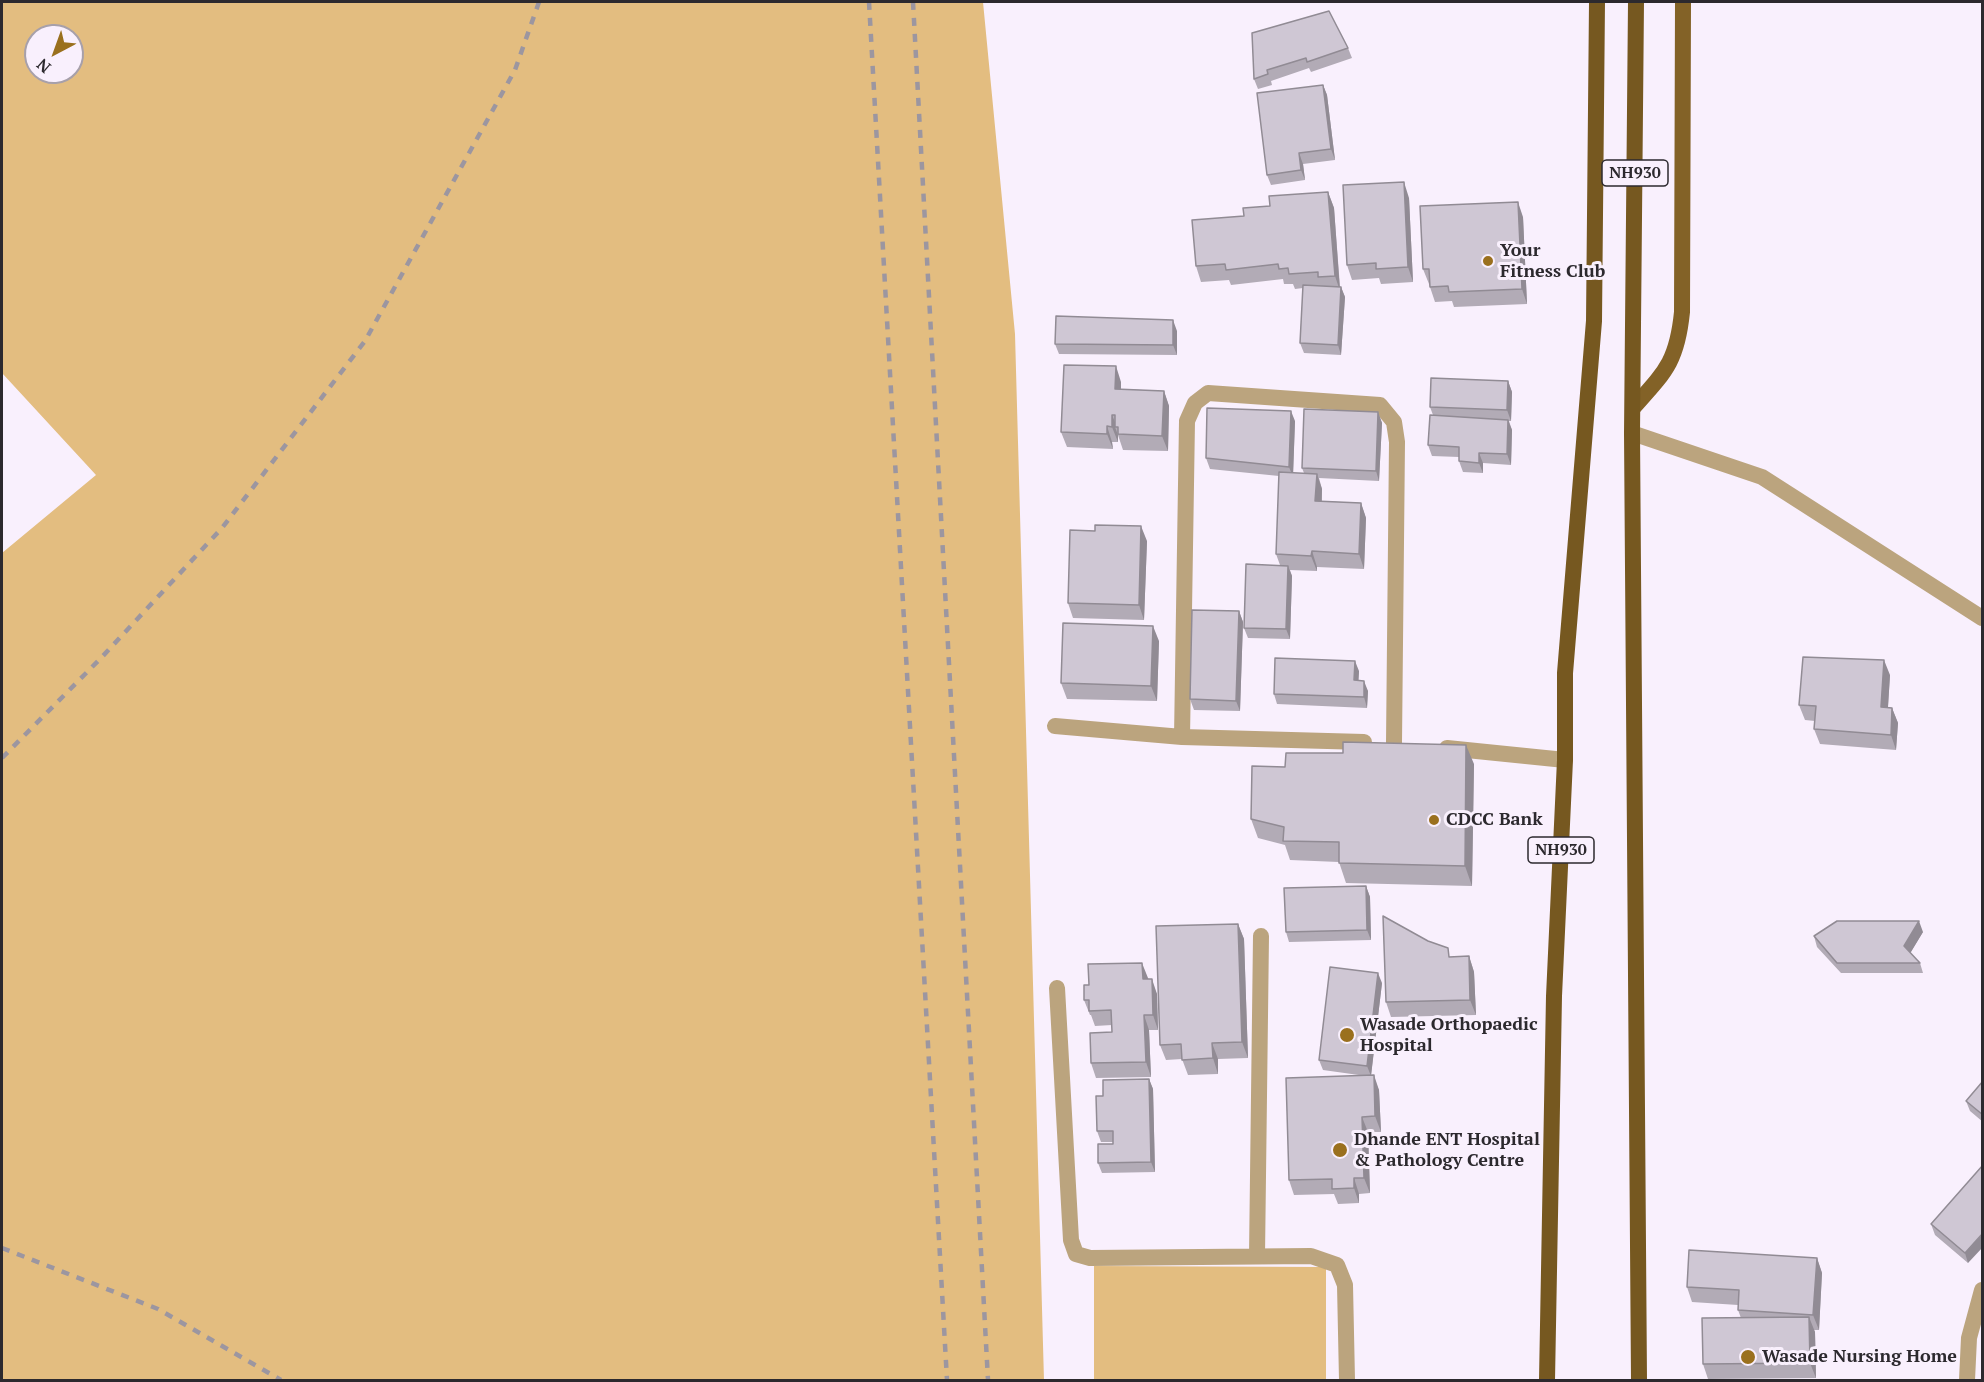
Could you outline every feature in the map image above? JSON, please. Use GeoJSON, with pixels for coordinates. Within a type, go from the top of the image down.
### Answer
{"type":"FeatureCollection","features":[{"type":"Feature","properties":{"kind":"highway","name":"NH930"},"geometry":{"type":"LineString","coordinates":[[1547,1380],[1554,996],[1565,759],[1565,674],[1594,321],[1597,2]]}},
{"type":"Feature","properties":{"kind":"highway","name":"NH930"},"geometry":{"type":"LineString","coordinates":[[1636,2],[1635,345],[1632,434],[1639,1380]]}},
{"type":"Feature","properties":{"kind":"main road"},"geometry":{"type":"LineString","coordinates":[[1633,408],[1668,369],[1679,342],[1682,312],[1683,2]]}},
{"type":"Feature","properties":{"kind":"street"},"geometry":{"type":"LineString","coordinates":[[1055,726],[1182,737],[1400,744],[1397,442],[1394,422],[1380,405],[1208,393],[1195,403],[1187,421],[1182,737]]}},
{"type":"Feature","properties":{"kind":"street"},"geometry":{"type":"LineString","coordinates":[[1632,434],[1762,477],[1983,618]]}},
{"type":"Feature","properties":{"kind":"street"},"geometry":{"type":"LineString","coordinates":[[1428,747],[1565,759]]}},
{"type":"Feature","properties":{"kind":"street"},"geometry":{"type":"LineString","coordinates":[[1257,1256],[1261,936]]}},
{"type":"Feature","properties":{"kind":"street"},"geometry":{"type":"LineString","coordinates":[[1057,988],[1071,1240],[1076,1254],[1090,1258],[1311,1256],[1337,1265],[1345,1285],[1347,1380]]}},
{"type":"Feature","properties":{"kind":"street"},"geometry":{"type":"LineString","coordinates":[[1967,1380],[1969,1338],[1979,1316],[1983,1290]]}},
{"type":"Feature","properties":{"kind":"shaded area"},"geometry":{"type":"Polygon","coordinates":[[[2,2],[983,2],[1015,334],[1044,1380],[2,1380],[2,553],[96,475],[2,373],[2,2]]]}},
{"type":"Feature","properties":{"kind":"shaded area"},"geometry":{"type":"Polygon","coordinates":[[[1094,1266],[1326,1267],[1326,1380],[1094,1380],[1094,1266]]]}},
{"type":"Feature","properties":{"kind":"building"},"geometry":{"type":"Polygon","coordinates":[[[1329,11],[1348,48],[1307,62],[1306,58],[1267,70],[1268,74],[1254,79],[1252,33],[1329,11]]]}},
{"type":"Feature","properties":{"kind":"building"},"geometry":{"type":"Polygon","coordinates":[[[1323,85],[1331,149],[1299,153],[1301,170],[1267,175],[1257,93],[1323,85]]]}},
{"type":"Feature","properties":{"kind":"building"},"geometry":{"type":"Polygon","coordinates":[[[1404,182],[1408,267],[1376,269],[1376,263],[1347,265],[1343,185],[1404,182]]]}},
{"type":"Feature","properties":{"kind":"building"},"geometry":{"type":"Polygon","coordinates":[[[1328,192],[1335,276],[1318,277],[1318,272],[1289,274],[1288,268],[1279,269],[1278,264],[1226,270],[1225,264],[1196,266],[1192,220],[1244,216],[1243,208],[1270,206],[1269,196],[1328,192]]]}},
{"type":"Feature","properties":{"kind":"building"},"geometry":{"type":"Polygon","coordinates":[[[1518,202],[1522,289],[1449,292],[1448,286],[1430,287],[1429,269],[1423,269],[1420,206],[1518,202]]]}},
{"type":"Feature","properties":{"kind":"building"},"geometry":{"type":"Polygon","coordinates":[[[1303,285],[1341,287],[1338,345],[1300,343],[1303,285]]]}},
{"type":"Feature","properties":{"kind":"building"},"geometry":{"type":"Polygon","coordinates":[[[1056,316],[1173,320],[1173,345],[1055,344],[1056,316]]]}},
{"type":"Feature","properties":{"kind":"building"},"geometry":{"type":"Polygon","coordinates":[[[1064,365],[1116,366],[1115,389],[1164,391],[1162,436],[1118,434],[1118,427],[1115,427],[1115,415],[1112,415],[1112,427],[1107,426],[1107,434],[1061,432],[1064,365]]]}},
{"type":"Feature","properties":{"kind":"building"},"geometry":{"type":"Polygon","coordinates":[[[1431,378],[1508,381],[1507,410],[1430,407],[1431,378]]]}},
{"type":"Feature","properties":{"kind":"building"},"geometry":{"type":"Polygon","coordinates":[[[1207,408],[1291,411],[1289,467],[1206,458],[1207,408]]]}},
{"type":"Feature","properties":{"kind":"building"},"geometry":{"type":"Polygon","coordinates":[[[1304,409],[1378,412],[1376,471],[1302,468],[1304,409]]]}},
{"type":"Feature","properties":{"kind":"building"},"geometry":{"type":"Polygon","coordinates":[[[1430,415],[1508,420],[1507,454],[1479,453],[1479,463],[1459,461],[1459,447],[1428,445],[1430,415]]]}},
{"type":"Feature","properties":{"kind":"building"},"geometry":{"type":"Polygon","coordinates":[[[1279,472],[1317,474],[1315,501],[1361,503],[1359,554],[1312,551],[1311,556],[1276,554],[1279,472]]]}},
{"type":"Feature","properties":{"kind":"building"},"geometry":{"type":"Polygon","coordinates":[[[1095,525],[1141,526],[1139,605],[1068,603],[1070,530],[1095,531],[1095,525]]]}},
{"type":"Feature","properties":{"kind":"building"},"geometry":{"type":"Polygon","coordinates":[[[1246,564],[1288,566],[1286,629],[1244,628],[1246,564]]]}},
{"type":"Feature","properties":{"kind":"building"},"geometry":{"type":"Polygon","coordinates":[[[1192,610],[1239,611],[1236,701],[1190,699],[1192,610]]]}},
{"type":"Feature","properties":{"kind":"building"},"geometry":{"type":"Polygon","coordinates":[[[1063,623],[1153,626],[1151,686],[1061,683],[1063,623]]]}},
{"type":"Feature","properties":{"kind":"building"},"geometry":{"type":"Polygon","coordinates":[[[1803,657],[1884,660],[1881,707],[1892,708],[1891,735],[1814,729],[1816,706],[1799,705],[1803,657]]]}},
{"type":"Feature","properties":{"kind":"building"},"geometry":{"type":"Polygon","coordinates":[[[1275,658],[1355,661],[1354,680],[1364,681],[1364,697],[1274,694],[1275,658]]]}},
{"type":"Feature","properties":{"kind":"building"},"geometry":{"type":"Polygon","coordinates":[[[1343,742],[1466,745],[1465,866],[1339,863],[1339,842],[1283,841],[1284,827],[1251,819],[1252,766],[1285,767],[1286,753],[1343,753],[1343,742]]]}},
{"type":"Feature","properties":{"kind":"building"},"geometry":{"type":"Polygon","coordinates":[[[1366,886],[1367,930],[1286,932],[1284,888],[1366,886]]]}},
{"type":"Feature","properties":{"kind":"building"},"geometry":{"type":"Polygon","coordinates":[[[1383,916],[1428,941],[1448,948],[1449,957],[1469,956],[1470,1000],[1386,1002],[1383,916]]]}},
{"type":"Feature","properties":{"kind":"building"},"geometry":{"type":"Polygon","coordinates":[[[1837,921],[1919,921],[1904,946],[1920,963],[1837,963],[1814,936],[1837,921]]]}},
{"type":"Feature","properties":{"kind":"building"},"geometry":{"type":"Polygon","coordinates":[[[1238,924],[1242,1042],[1212,1043],[1213,1058],[1182,1060],[1181,1044],[1160,1045],[1156,926],[1238,924]]]}},
{"type":"Feature","properties":{"kind":"building"},"geometry":{"type":"Polygon","coordinates":[[[1142,963],[1143,979],[1152,979],[1153,1015],[1144,1015],[1146,1062],[1091,1063],[1090,1033],[1112,1032],[1111,1010],[1089,1011],[1089,1000],[1084,1000],[1084,985],[1089,985],[1088,964],[1142,963]]]}},
{"type":"Feature","properties":{"kind":"building"},"geometry":{"type":"Polygon","coordinates":[[[1330,967],[1378,973],[1367,1066],[1319,1060],[1330,967]]]}},
{"type":"Feature","properties":{"kind":"building"},"geometry":{"type":"Polygon","coordinates":[[[1374,1075],[1375,1116],[1362,1117],[1364,1178],[1354,1178],[1354,1188],[1332,1189],[1332,1179],[1289,1180],[1286,1078],[1374,1075]]]}},
{"type":"Feature","properties":{"kind":"building"},"geometry":{"type":"Polygon","coordinates":[[[1149,1079],[1151,1162],[1098,1163],[1098,1144],[1113,1144],[1113,1131],[1097,1131],[1096,1096],[1103,1096],[1103,1080],[1149,1079]]]}},
{"type":"Feature","properties":{"kind":"building"},"geometry":{"type":"Polygon","coordinates":[[[1983,1081],[1983,1115],[1966,1101],[1983,1081]]]}},
{"type":"Feature","properties":{"kind":"building"},"geometry":{"type":"Polygon","coordinates":[[[1983,1165],[1983,1233],[1965,1253],[1931,1224],[1983,1165]]]}},
{"type":"Feature","properties":{"kind":"building"},"geometry":{"type":"Polygon","coordinates":[[[1689,1250],[1817,1258],[1813,1315],[1738,1310],[1739,1290],[1687,1287],[1689,1250]]]}},
{"type":"Feature","properties":{"kind":"building"},"geometry":{"type":"Polygon","coordinates":[[[1809,1317],[1810,1363],[1703,1364],[1702,1318],[1809,1317]]]}},
{"type":"Feature","properties":{"kind":"railway"},"geometry":{"type":"LineString","coordinates":[[2,758],[101,658],[222,528],[365,341],[515,70],[539,2]]}},
{"type":"Feature","properties":{"kind":"railway"},"geometry":{"type":"LineString","coordinates":[[869,2],[947,1380]]}},
{"type":"Feature","properties":{"kind":"railway"},"geometry":{"type":"LineString","coordinates":[[913,2],[988,1380]]}},
{"type":"Feature","properties":{"kind":"railway"},"geometry":{"type":"LineString","coordinates":[[2,1248],[158,1309],[281,1380]]}},
{"type":"Feature","properties":{"kind":"place","name":"Your Fitness Club"},"geometry":{"type":"Point","coordinates":[1488,261]}},
{"type":"Feature","properties":{"kind":"place","name":"CDCC Bank"},"geometry":{"type":"Point","coordinates":[1434,820]}},
{"type":"Feature","properties":{"kind":"place","name":"Wasade Orthopaedic Hospital"},"geometry":{"type":"Point","coordinates":[1347,1035]}},
{"type":"Feature","properties":{"kind":"place","name":"Dhande ENT Hospital & Pathology Centre"},"geometry":{"type":"Point","coordinates":[1340,1150]}},
{"type":"Feature","properties":{"kind":"place","name":"Wasade Nursing Home"},"geometry":{"type":"Point","coordinates":[1748,1357]}}]}
